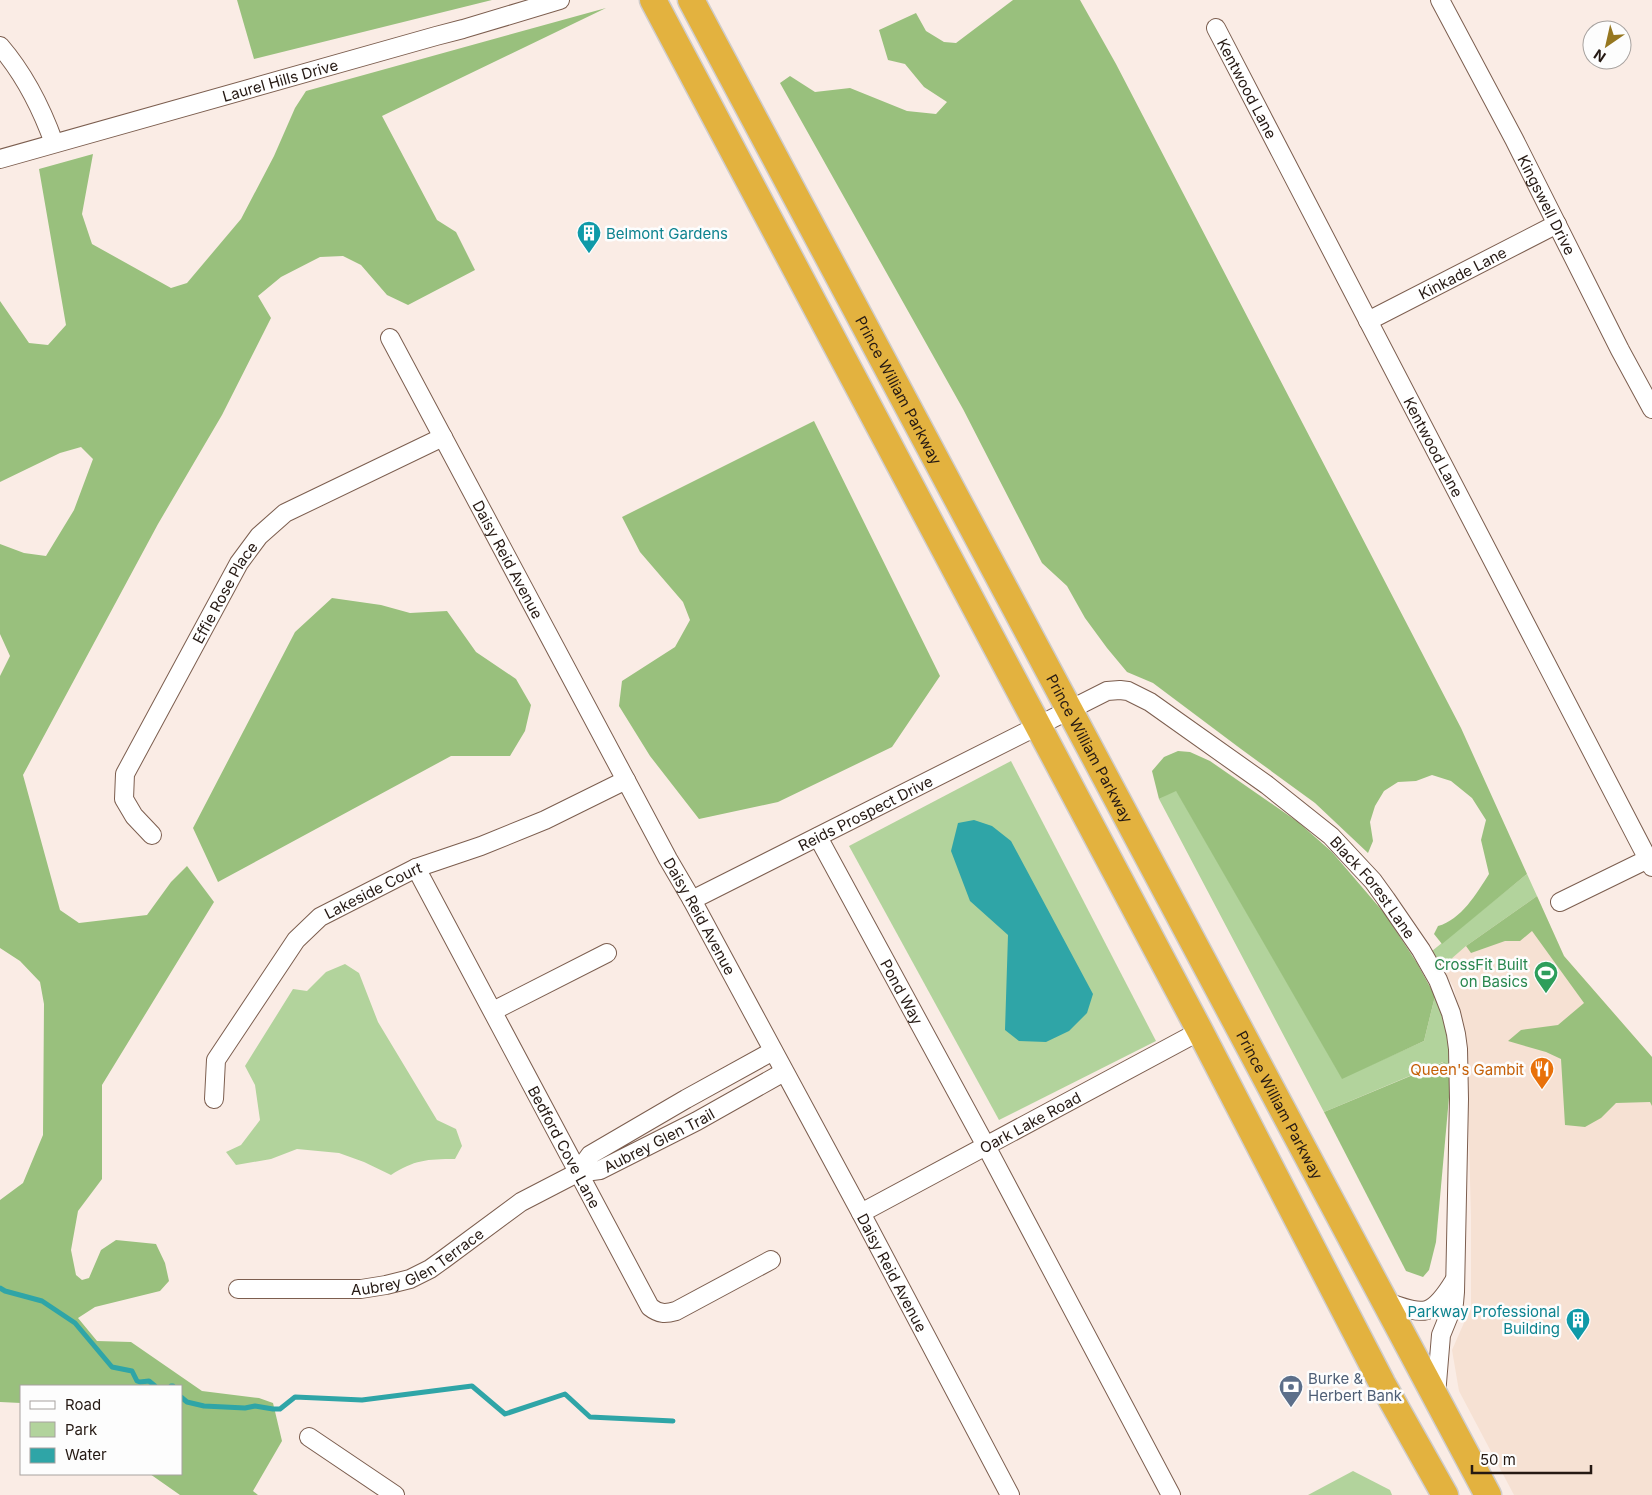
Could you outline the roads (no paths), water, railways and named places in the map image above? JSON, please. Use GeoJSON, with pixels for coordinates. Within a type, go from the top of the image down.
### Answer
{"type":"FeatureCollection","features":[{"type":"Feature","properties":{"kind":"highway"},"geometry":{"type":"LineString","coordinates":[[653,0],[1200,1031],[1382,1383],[1445,1495]]}},
{"type":"Feature","properties":{"kind":"highway","name":"Prince William Parkway"},"geometry":{"type":"LineString","coordinates":[[691,0],[1488,1495]]}},
{"type":"Feature","properties":{"kind":"street","name":"Laurel Hills Drive"},"geometry":{"type":"LineString","coordinates":[[0,159],[560,0]]}},
{"type":"Feature","properties":{"kind":"street","name":"Kingswell Drive"},"geometry":{"type":"LineString","coordinates":[[1440,0],[1652,409]]}},
{"type":"Feature","properties":{"kind":"street","name":"Kentwood Lane"},"geometry":{"type":"LineString","coordinates":[[1216,28],[1650,861]]}},
{"type":"Feature","properties":{"kind":"street"},"geometry":{"type":"LineString","coordinates":[[0,46],[11,58],[29,85],[43,114],[54,144]]}},
{"type":"Feature","properties":{"kind":"street","name":"Kinkade Lane"},"geometry":{"type":"LineString","coordinates":[[1368,321],[1557,224]]}},
{"type":"Feature","properties":{"kind":"street","name":"Daisy Reid Avenue"},"geometry":{"type":"LineString","coordinates":[[390,338],[668,859],[861,1213],[1010,1495]]}},
{"type":"Feature","properties":{"kind":"street","name":"Effie Rose Place"},"geometry":{"type":"LineString","coordinates":[[152,835],[134,816],[124,799],[125,774],[230,579],[249,549],[259,536],[285,513],[443,437]]}},
{"type":"Feature","properties":{"kind":"street","name":"Black Forest Lane"},"geometry":{"type":"LineString","coordinates":[[1038,727],[1108,691],[1120,690],[1135,694],[1167,713],[1268,785],[1331,836],[1373,881],[1421,950],[1444,993],[1451,1013],[1458,1049],[1459,1099],[1454,1303],[1442,1328],[1439,1344],[1436,1398]]}},
{"type":"Feature","properties":{"kind":"street","name":"Reids Prospect Drive"},"geometry":{"type":"LineString","coordinates":[[692,900],[1038,727]]}},
{"type":"Feature","properties":{"kind":"street","name":"Lakeside Court"},"geometry":{"type":"LineString","coordinates":[[214,1099],[216,1060],[296,940],[320,917],[416,868],[481,846],[545,820],[626,780]]}},
{"type":"Feature","properties":{"kind":"street","name":"Pond Way"},"geometry":{"type":"LineString","coordinates":[[818,837],[986,1146],[1171,1495]]}},
{"type":"Feature","properties":{"kind":"street"},"geometry":{"type":"LineString","coordinates":[[1560,902],[1650,861]]}},
{"type":"Feature","properties":{"kind":"street","name":"Bedford Cove Lane"},"geometry":{"type":"LineString","coordinates":[[416,868],[577,1173],[646,1300],[656,1312],[662,1314],[676,1312],[771,1260]]}},
{"type":"Feature","properties":{"kind":"street"},"geometry":{"type":"LineString","coordinates":[[493,1011],[608,952]]}},
{"type":"Feature","properties":{"kind":"street","name":"Oark Lake Road"},"geometry":{"type":"LineString","coordinates":[[861,1213],[1200,1031]]}},
{"type":"Feature","properties":{"kind":"street","name":"Aubrey Glen Trail"},"geometry":{"type":"LineString","coordinates":[[577,1173],[590,1155],[773,1051]]}},
{"type":"Feature","properties":{"kind":"street","name":"Aubrey Glen Trail"},"geometry":{"type":"LineString","coordinates":[[577,1173],[600,1170],[697,1121],[784,1072]]}},
{"type":"Feature","properties":{"kind":"street","name":"Aubrey Glen Terrace"},"geometry":{"type":"LineString","coordinates":[[238,1289],[361,1289],[410,1279],[444,1260],[521,1202],[577,1173]]}},
{"type":"Feature","properties":{"kind":"street"},"geometry":{"type":"LineString","coordinates":[[1384,1300],[1424,1312],[1436,1306],[1455,1278]]}},
{"type":"Feature","properties":{"kind":"street"},"geometry":{"type":"LineString","coordinates":[[309,1437],[395,1495]]}},
{"type":"Feature","properties":{"kind":"water"},"geometry":{"type":"Polygon","coordinates":[[[974,820],[992,826],[1011,841],[1093,994],[1087,1013],[1069,1031],[1046,1042],[1019,1041],[1005,1030],[1008,935],[970,901],[951,851],[958,823],[974,820]]]}},
{"type":"Feature","properties":{"kind":"waterway"},"geometry":{"type":"LineString","coordinates":[[0,1288],[42,1301],[75,1323],[112,1367],[132,1371],[137,1381],[149,1381],[154,1385]]}},
{"type":"Feature","properties":{"kind":"waterway"},"geometry":{"type":"LineString","coordinates":[[182,1398],[187,1402],[204,1406],[245,1408],[255,1406],[280,1409],[295,1397],[362,1400],[472,1386],[505,1414],[565,1394],[590,1417],[673,1421]]}},
{"type":"Feature","properties":{"kind":"place","name":"Belmont Gardens"},"geometry":{"type":"Point","coordinates":[589,254]}},
{"type":"Feature","properties":{"kind":"place","name":"CrossFit Built on Basics"},"geometry":{"type":"Point","coordinates":[1546,994]}},
{"type":"Feature","properties":{"kind":"place","name":"Queen's Gambit"},"geometry":{"type":"Point","coordinates":[1542,1090]}},
{"type":"Feature","properties":{"kind":"place","name":"Parkway Professional Building"},"geometry":{"type":"Point","coordinates":[1578,1341]}},
{"type":"Feature","properties":{"kind":"place","name":"Burke & Herbert Bank"},"geometry":{"type":"Point","coordinates":[1291,1408]}}]}
